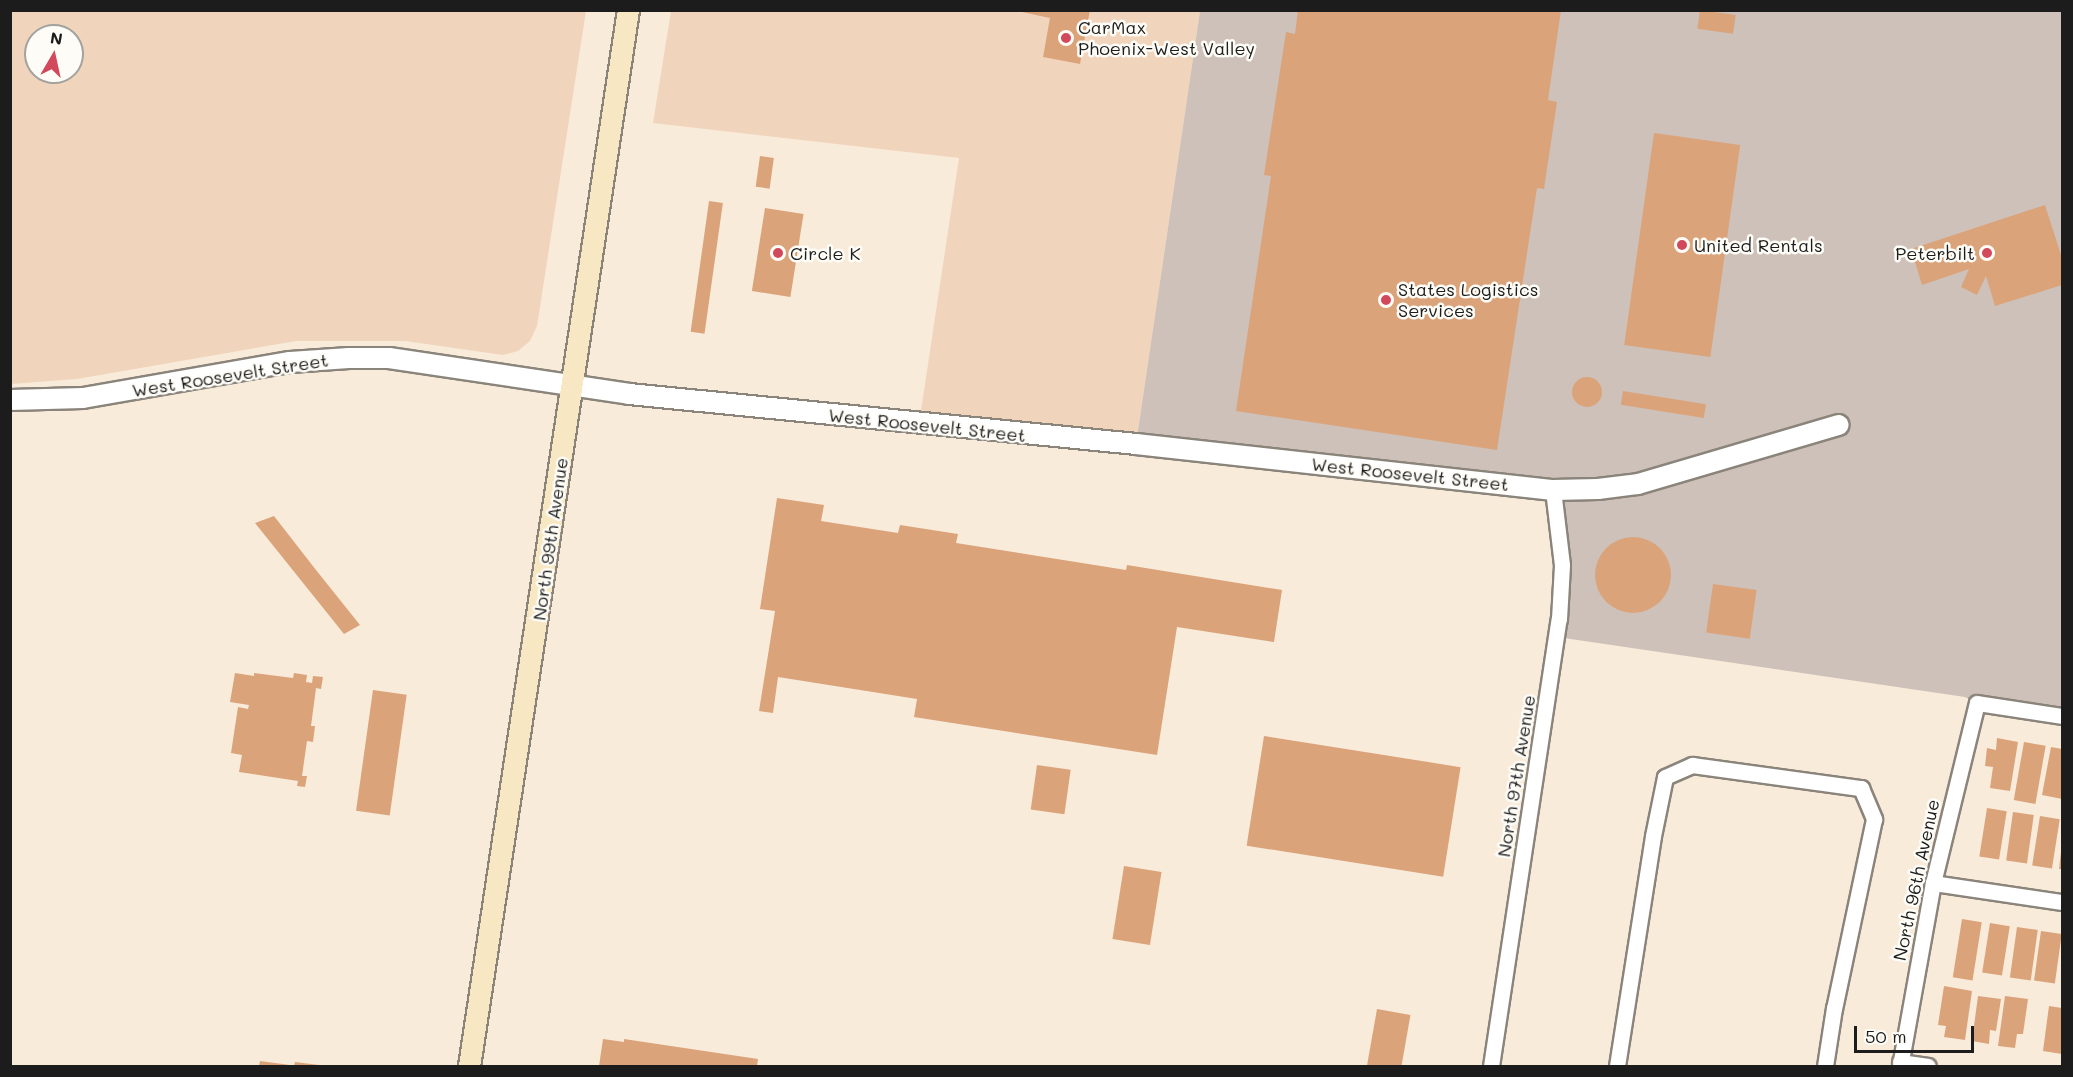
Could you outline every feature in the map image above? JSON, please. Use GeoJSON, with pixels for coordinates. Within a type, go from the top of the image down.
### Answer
{"type":"FeatureCollection","features":[{"type":"Feature","properties":{"kind":"main road","name":"North 99th Avenue"},"geometry":{"type":"LineString","coordinates":[[469,1066],[628,10]]}},
{"type":"Feature","properties":{"kind":"street","name":"West Roosevelt Street"},"geometry":{"type":"LineString","coordinates":[[10,400],[83,398],[290,362],[389,358],[573,385],[733,405],[1136,444],[1554,490],[1598,489],[1638,484],[1838,425]]}},
{"type":"Feature","properties":{"kind":"street","name":"North 97th Avenue"},"geometry":{"type":"LineString","coordinates":[[1491,1066],[1559,619],[1562,565],[1554,490]]}},
{"type":"Feature","properties":{"kind":"street","name":"North 96th Avenue"},"geometry":{"type":"LineString","coordinates":[[1900,1064],[1933,883],[1977,703],[2062,716]]}},
{"type":"Feature","properties":{"kind":"street"},"geometry":{"type":"LineString","coordinates":[[1617,1066],[1653,836],[1665,777],[1692,765],[1861,788],[1874,819],[1834,1008],[1825,1066]]}},
{"type":"Feature","properties":{"kind":"street"},"geometry":{"type":"LineString","coordinates":[[1933,883],[2062,902]]}},
{"type":"Feature","properties":{"kind":"street"},"geometry":{"type":"LineString","coordinates":[[1900,1064],[1928,1066]]}},
{"type":"Feature","properties":{"kind":"shaded area"},"geometry":{"type":"Polygon","coordinates":[[[10,11],[586,11],[537,326],[530,341],[518,351],[503,355],[405,341],[296,341],[77,379],[11,384],[10,11]]]}},
{"type":"Feature","properties":{"kind":"shaded area"},"geometry":{"type":"Polygon","coordinates":[[[671,11],[1200,11],[1136,444],[919,424],[959,158],[653,123],[671,11]]]}},
{"type":"Feature","properties":{"kind":"shaded area"},"geometry":{"type":"Polygon","coordinates":[[[1200,11],[2062,11],[2062,716],[1977,703],[1965,697],[1557,637],[1553,490],[1136,444],[1200,11]]]}},
{"type":"Feature","properties":{"kind":"building","name":"CarMax Phoenix-West Valley"},"geometry":{"type":"Polygon","coordinates":[[[1013,10],[1090,10],[1080,64],[1043,57],[1050,18],[1013,10]]]}},
{"type":"Feature","properties":{"kind":"building","name":"States Logistics Services"},"geometry":{"type":"Polygon","coordinates":[[[1298,10],[1561,10],[1548,100],[1557,102],[1544,189],[1537,188],[1497,450],[1236,411],[1271,176],[1264,175],[1286,32],[1295,34],[1298,10]]]}},
{"type":"Feature","properties":{"kind":"building"},"geometry":{"type":"Polygon","coordinates":[[[1700,10],[1736,15],[1733,34],[1697,29],[1700,10]]]}},
{"type":"Feature","properties":{"kind":"building","name":"United Rentals"},"geometry":{"type":"Polygon","coordinates":[[[1654,133],[1740,145],[1710,357],[1624,345],[1654,133]]]}},
{"type":"Feature","properties":{"kind":"building"},"geometry":{"type":"Polygon","coordinates":[[[760,156],[774,158],[770,189],[756,187],[760,156]]]}},
{"type":"Feature","properties":{"kind":"building"},"geometry":{"type":"Polygon","coordinates":[[[709,201],[723,203],[704,334],[691,332],[709,201]]]}},
{"type":"Feature","properties":{"kind":"building","name":"Peterbilt"},"geometry":{"type":"Polygon","coordinates":[[[2045,205],[2062,258],[2062,285],[1995,306],[1986,276],[1977,295],[1961,287],[1969,269],[1922,285],[1911,249],[2045,205]]]}},
{"type":"Feature","properties":{"kind":"building","name":"Circle K"},"geometry":{"type":"Polygon","coordinates":[[[765,208],[804,214],[790,297],[752,291],[765,208]]]}},
{"type":"Feature","properties":{"kind":"building"},"geometry":{"type":"Polygon","coordinates":[[[1587,377],[1598,381],[1602,392],[1598,403],[1587,407],[1576,403],[1572,392],[1576,381],[1587,377]]]}},
{"type":"Feature","properties":{"kind":"building"},"geometry":{"type":"Polygon","coordinates":[[[1623,391],[1706,404],[1704,418],[1621,405],[1623,391]]]}},
{"type":"Feature","properties":{"kind":"building"},"geometry":{"type":"Polygon","coordinates":[[[777,498],[824,505],[821,521],[898,533],[900,525],[958,534],[956,543],[1126,570],[1127,565],[1282,590],[1274,642],[1177,627],[1157,755],[914,717],[917,699],[778,677],[773,713],[759,711],[775,611],[760,609],[777,498]]]}},
{"type":"Feature","properties":{"kind":"building"},"geometry":{"type":"Polygon","coordinates":[[[274,516],[360,625],[344,634],[255,523],[274,516]]]}},
{"type":"Feature","properties":{"kind":"building"},"geometry":{"type":"Polygon","coordinates":[[[1626,537],[1640,537],[1654,543],[1665,554],[1671,568],[1668,590],[1660,602],[1640,613],[1626,613],[1612,607],[1601,596],[1595,582],[1595,568],[1601,554],[1612,543],[1626,537]]]}},
{"type":"Feature","properties":{"kind":"building"},"geometry":{"type":"Polygon","coordinates":[[[1713,584],[1757,590],[1750,639],[1706,633],[1713,584]]]}},
{"type":"Feature","properties":{"kind":"building"},"geometry":{"type":"Polygon","coordinates":[[[235,673],[293,678],[294,673],[307,675],[306,682],[312,683],[313,676],[323,677],[321,689],[316,688],[311,726],[315,726],[313,742],[307,741],[302,776],[307,776],[305,787],[297,786],[298,781],[239,772],[242,755],[231,753],[238,707],[248,709],[249,705],[230,702],[235,673]]]}},
{"type":"Feature","properties":{"kind":"building"},"geometry":{"type":"Polygon","coordinates":[[[373,690],[407,695],[390,816],[356,811],[373,690]]]}},
{"type":"Feature","properties":{"kind":"building"},"geometry":{"type":"Polygon","coordinates":[[[1264,736],[1461,767],[1443,877],[1247,846],[1264,736]]]}},
{"type":"Feature","properties":{"kind":"building"},"geometry":{"type":"Polygon","coordinates":[[[1997,738],[2018,742],[2010,791],[1990,788],[1993,767],[1985,766],[1987,748],[1996,750],[1997,738]]]}},
{"type":"Feature","properties":{"kind":"building"},"geometry":{"type":"Polygon","coordinates":[[[2024,742],[2046,746],[2035,804],[2014,800],[2024,742]]]}},
{"type":"Feature","properties":{"kind":"building"},"geometry":{"type":"Polygon","coordinates":[[[2051,747],[2062,749],[2062,799],[2042,795],[2051,747]]]}},
{"type":"Feature","properties":{"kind":"building"},"geometry":{"type":"Polygon","coordinates":[[[1037,765],[1071,770],[1064,814],[1031,810],[1037,765]]]}},
{"type":"Feature","properties":{"kind":"building"},"geometry":{"type":"Polygon","coordinates":[[[1987,808],[2007,811],[1999,860],[1979,856],[1987,808]]]}},
{"type":"Feature","properties":{"kind":"building"},"geometry":{"type":"Polygon","coordinates":[[[2013,812],[2034,815],[2027,863],[2006,861],[2013,812]]]}},
{"type":"Feature","properties":{"kind":"building"},"geometry":{"type":"Polygon","coordinates":[[[2040,816],[2060,819],[2052,869],[2032,865],[2040,816]]]}},
{"type":"Feature","properties":{"kind":"building"},"geometry":{"type":"Polygon","coordinates":[[[2061,852],[2062,869],[2059,869],[2061,852]]]}},
{"type":"Feature","properties":{"kind":"building"},"geometry":{"type":"Polygon","coordinates":[[[1124,866],[1162,872],[1150,945],[1112,939],[1124,866]]]}},
{"type":"Feature","properties":{"kind":"building"},"geometry":{"type":"Polygon","coordinates":[[[1962,919],[1982,922],[1973,980],[1953,977],[1962,919]]]}},
{"type":"Feature","properties":{"kind":"building"},"geometry":{"type":"Polygon","coordinates":[[[1990,923],[2010,926],[2002,976],[1982,972],[1990,923]]]}},
{"type":"Feature","properties":{"kind":"building"},"geometry":{"type":"Polygon","coordinates":[[[2017,927],[2038,930],[2031,980],[2010,978],[2017,927]]]}},
{"type":"Feature","properties":{"kind":"building"},"geometry":{"type":"Polygon","coordinates":[[[2041,931],[2062,934],[2055,983],[2034,981],[2041,931]]]}},
{"type":"Feature","properties":{"kind":"building"},"geometry":{"type":"Polygon","coordinates":[[[1944,986],[1972,991],[1965,1040],[1944,1037],[1946,1026],[1938,1025],[1944,986]]]}},
{"type":"Feature","properties":{"kind":"building"},"geometry":{"type":"Polygon","coordinates":[[[1978,996],[2001,999],[1996,1031],[1990,1030],[1989,1044],[1972,1041],[1978,996]]]}},
{"type":"Feature","properties":{"kind":"building"},"geometry":{"type":"Polygon","coordinates":[[[2005,996],[2028,999],[2023,1034],[2017,1034],[2015,1048],[1998,1046],[2005,996]]]}},
{"type":"Feature","properties":{"kind":"building"},"geometry":{"type":"Polygon","coordinates":[[[2049,1006],[2062,1008],[2062,1054],[2043,1051],[2049,1006]]]}},
{"type":"Feature","properties":{"kind":"building"},"geometry":{"type":"Polygon","coordinates":[[[1377,1009],[1410,1015],[1401,1066],[1367,1066],[1377,1009]]]}},
{"type":"Feature","properties":{"kind":"building"},"geometry":{"type":"Polygon","coordinates":[[[603,1039],[624,1042],[624,1039],[758,1059],[757,1066],[599,1066],[603,1039]]]}},
{"type":"Feature","properties":{"kind":"building"},"geometry":{"type":"Polygon","coordinates":[[[260,1061],[290,1065],[290,1066],[259,1066],[260,1061]]]}},
{"type":"Feature","properties":{"kind":"building"},"geometry":{"type":"Polygon","coordinates":[[[295,1062],[319,1065],[319,1066],[294,1066],[295,1062]]]}},
{"type":"Feature","properties":{"kind":"place","name":"CarMax Phoenix-West Valley"},"geometry":{"type":"Point","coordinates":[1066,38]}},
{"type":"Feature","properties":{"kind":"place","name":"United Rentals"},"geometry":{"type":"Point","coordinates":[1682,245]}},
{"type":"Feature","properties":{"kind":"place","name":"Circle K"},"geometry":{"type":"Point","coordinates":[778,253]}},
{"type":"Feature","properties":{"kind":"place","name":"Peterbilt"},"geometry":{"type":"Point","coordinates":[1987,253]}},
{"type":"Feature","properties":{"kind":"place","name":"States Logistics Services"},"geometry":{"type":"Point","coordinates":[1386,300]}}]}
